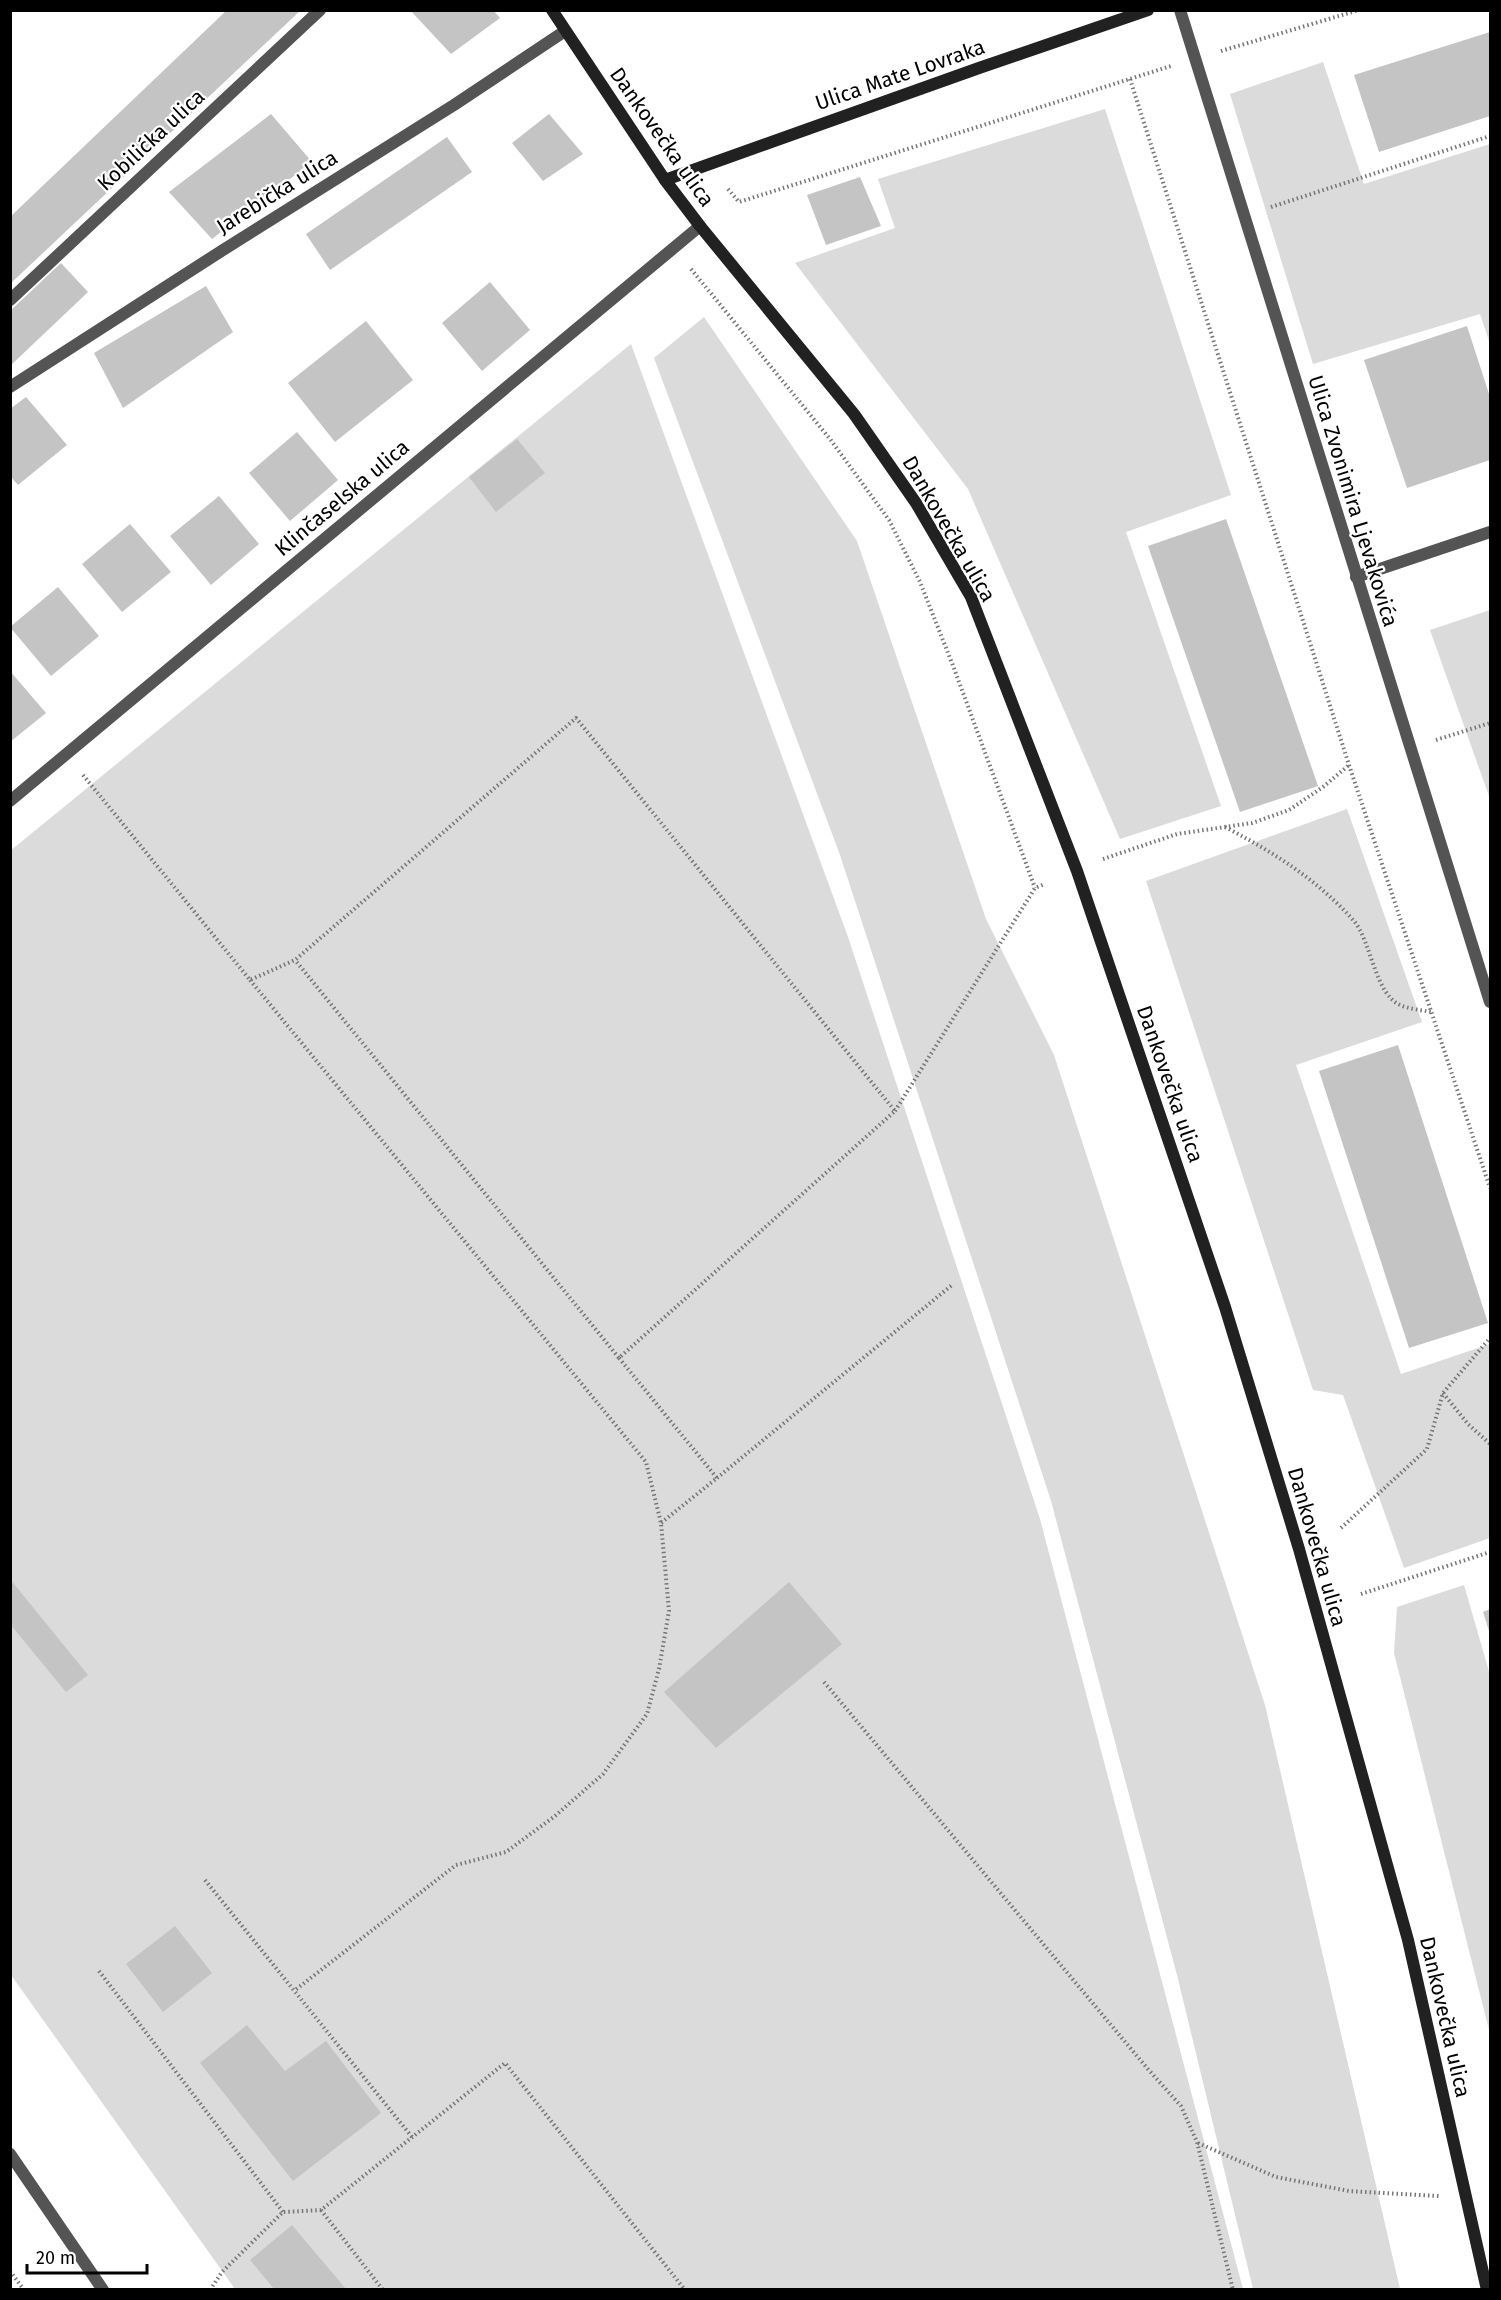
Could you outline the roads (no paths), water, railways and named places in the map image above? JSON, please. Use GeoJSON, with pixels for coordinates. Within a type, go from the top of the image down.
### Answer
{"type":"FeatureCollection","features":[{"type":"Feature","properties":{"kind":"main road","name":"Dankovečka ulica"},"geometry":{"type":"LineString","coordinates":[[552,10],[665,180],[854,414],[921,512],[971,597],[1077,871],[1225,1307],[1299,1550],[1408,1940],[1487,2289]]}},
{"type":"Feature","properties":{"kind":"main road","name":"Ulica Mate Lovraka"},"geometry":{"type":"LineString","coordinates":[[665,180],[1148,10]]}},
{"type":"Feature","properties":{"kind":"street","name":"Kobilićka ulica"},"geometry":{"type":"LineString","coordinates":[[10,300],[320,10]]}},
{"type":"Feature","properties":{"kind":"street","name":"Ulica Zvonimira Ljevakovića"},"geometry":{"type":"LineString","coordinates":[[1180,10],[1491,1002]]}},
{"type":"Feature","properties":{"kind":"street","name":"Jarebička ulica"},"geometry":{"type":"LineString","coordinates":[[10,387],[222,250],[454,105],[565,31]]}},
{"type":"Feature","properties":{"kind":"street","name":"Klinčaselska ulica"},"geometry":{"type":"LineString","coordinates":[[10,801],[700,226]]}},
{"type":"Feature","properties":{"kind":"street"},"geometry":{"type":"LineString","coordinates":[[1356,577],[1491,532]]}},
{"type":"Feature","properties":{"kind":"street"},"geometry":{"type":"LineString","coordinates":[[10,2154],[103,2289]]}}]}
